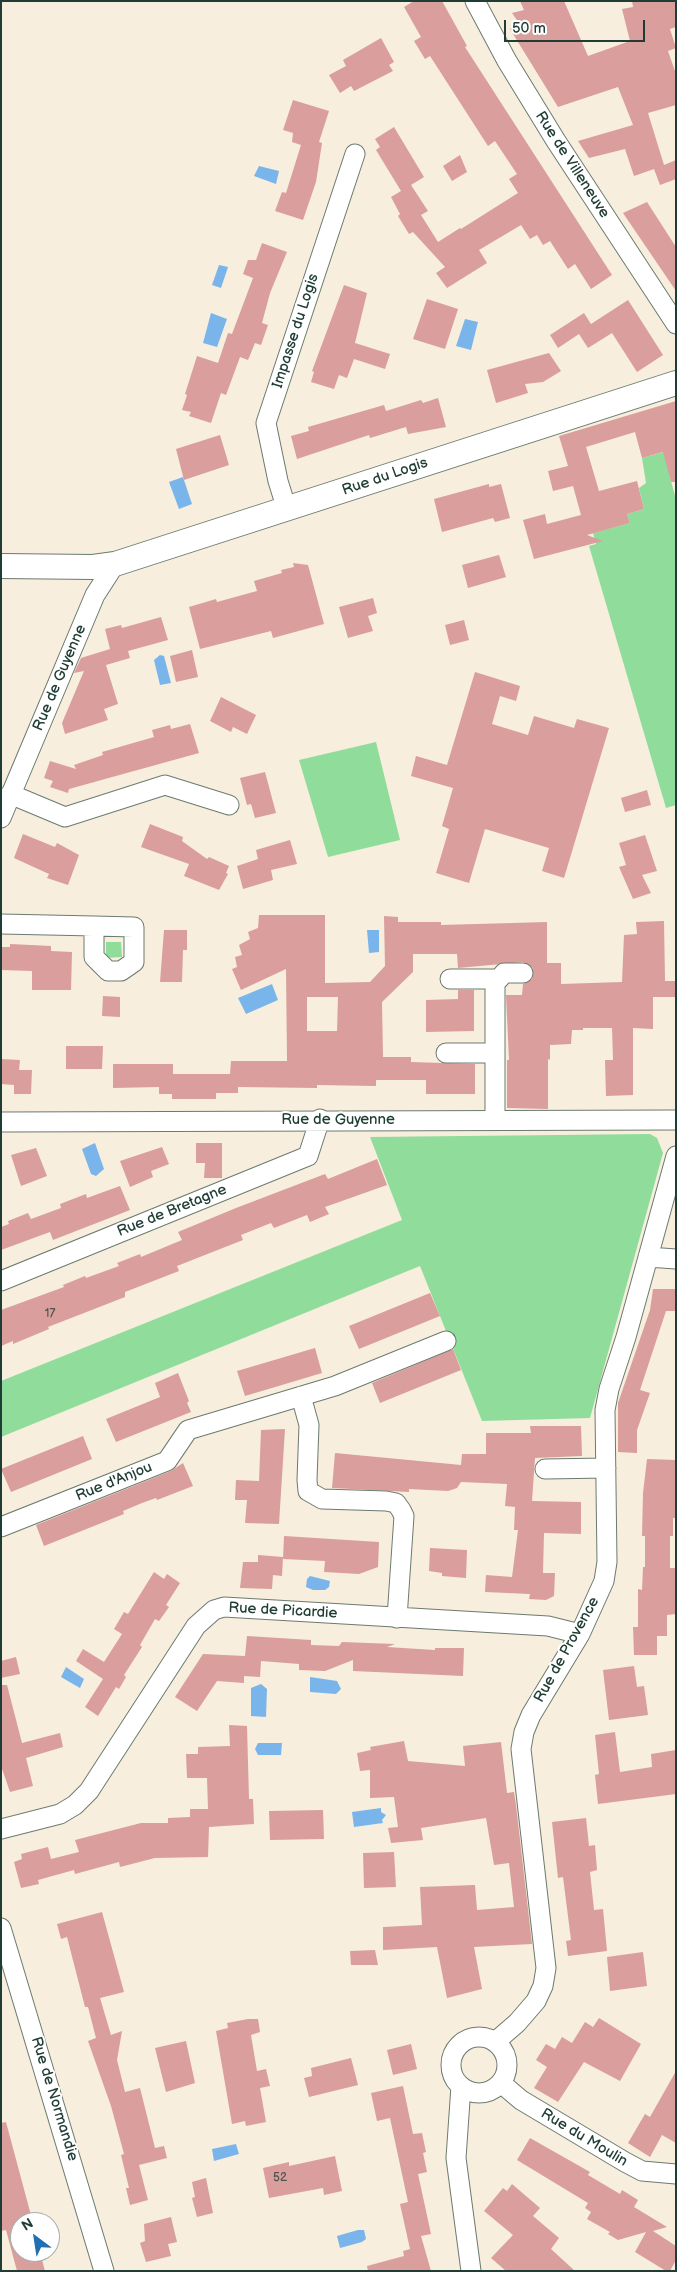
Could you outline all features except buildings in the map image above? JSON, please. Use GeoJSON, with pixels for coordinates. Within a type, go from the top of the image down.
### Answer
{"type":"FeatureCollection","features":[{"type":"Feature","properties":{"kind":"street","name":"Rue de Villeneuve"},"geometry":{"type":"LineString","coordinates":[[475,1],[556,141],[676,324]]}},
{"type":"Feature","properties":{"kind":"street","name":"Impasse du Logis"},"geometry":{"type":"LineString","coordinates":[[287,510],[278,481],[266,424],[355,154]]}},
{"type":"Feature","properties":{"kind":"street","name":"Rue du Logis"},"geometry":{"type":"LineString","coordinates":[[1,566],[104,566],[287,510],[676,382]]}},
{"type":"Feature","properties":{"kind":"street","name":"Rue de Guyenne"},"geometry":{"type":"LineString","coordinates":[[1,818],[95,595],[104,566]]}},
{"type":"Feature","properties":{"kind":"street"},"geometry":{"type":"LineString","coordinates":[[10,794],[64,816],[165,785],[229,805]]}},
{"type":"Feature","properties":{"kind":"street"},"geometry":{"type":"LineString","coordinates":[[1,924],[94,926]]}},
{"type":"Feature","properties":{"kind":"street"},"geometry":{"type":"LineString","coordinates":[[450,979],[495,979],[504,974],[523,973]]}},
{"type":"Feature","properties":{"kind":"street"},"geometry":{"type":"LineString","coordinates":[[495,979],[495,1120]]}},
{"type":"Feature","properties":{"kind":"street"},"geometry":{"type":"LineString","coordinates":[[446,1053],[495,1053]]}},
{"type":"Feature","properties":{"kind":"street","name":"Rue de Guyenne"},"geometry":{"type":"LineString","coordinates":[[1,1122],[320,1119],[676,1120]]}},
{"type":"Feature","properties":{"kind":"street","name":"Rue de Bretagne"},"geometry":{"type":"LineString","coordinates":[[1,1281],[308,1156],[320,1119]]}},
{"type":"Feature","properties":{"kind":"street","name":"Rue de Provence"},"geometry":{"type":"LineString","coordinates":[[495,2042],[517,2023],[536,2001],[543,1986],[546,1968],[521,1749],[524,1732],[531,1715],[580,1634],[604,1581],[607,1562],[605,1410],[609,1389],[626,1337],[676,1156]]}},
{"type":"Feature","properties":{"kind":"street"},"geometry":{"type":"LineString","coordinates":[[648,1257],[676,1259]]}},
{"type":"Feature","properties":{"kind":"street","name":"Rue d'Anjou"},"geometry":{"type":"LineString","coordinates":[[1,1527],[167,1461],[188,1430],[335,1386],[446,1341]]}},
{"type":"Feature","properties":{"kind":"street"},"geometry":{"type":"LineString","coordinates":[[301,1396],[309,1425],[308,1491],[322,1499],[386,1501],[396,1504],[404,1516],[397,1618]]}},
{"type":"Feature","properties":{"kind":"street"},"geometry":{"type":"LineString","coordinates":[[545,1469],[606,1468]]}},
{"type":"Feature","properties":{"kind":"street","name":"Rue de Picardie"},"geometry":{"type":"LineString","coordinates":[[1,1829],[60,1814],[75,1805],[89,1791],[196,1626],[214,1610],[224,1607],[548,1626],[580,1634]]}},
{"type":"Feature","properties":{"kind":"street","name":"Rue de Normandie"},"geometry":{"type":"LineString","coordinates":[[1,1928],[104,2271]]}},
{"type":"Feature","properties":{"kind":"street"},"geometry":{"type":"LineString","coordinates":[[469,2038],[486,2038],[495,2042],[503,2050],[507,2059],[506,2074],[501,2082],[492,2090],[483,2093],[469,2091],[461,2086],[452,2072],[451,2062],[455,2051],[469,2038]]}},
{"type":"Feature","properties":{"kind":"street","name":"Rue du Moulin"},"geometry":{"type":"LineString","coordinates":[[501,2082],[521,2100],[642,2171],[676,2174]]}},
{"type":"Feature","properties":{"kind":"street"},"geometry":{"type":"LineString","coordinates":[[461,2086],[456,2158],[471,2271]]}},
{"type":"Feature","properties":{"kind":"green space"},"geometry":{"type":"Polygon","coordinates":[[[671,450],[669,474],[676,499],[676,805],[666,808],[589,546],[596,544],[593,533],[630,523],[627,514],[644,509],[639,488],[646,483],[642,458],[671,450]]]}},
{"type":"Feature","properties":{"kind":"green space"},"geometry":{"type":"Polygon","coordinates":[[[376,742],[400,840],[328,857],[299,760],[376,742]]]}},
{"type":"Feature","properties":{"kind":"green space"},"geometry":{"type":"Polygon","coordinates":[[[106,942],[121,942],[122,957],[106,958],[106,942]]]}},
{"type":"Feature","properties":{"kind":"green space"},"geometry":{"type":"Polygon","coordinates":[[[650,1134],[657,1138],[663,1153],[590,1418],[482,1421],[420,1266],[1,1437],[1,1381],[402,1220],[370,1137],[650,1134]]]}},
{"type":"Feature","properties":{"kind":"water"},"geometry":{"type":"Polygon","coordinates":[[[259,166],[279,171],[276,184],[254,176],[259,166]]]}},
{"type":"Feature","properties":{"kind":"water"},"geometry":{"type":"Polygon","coordinates":[[[219,265],[228,267],[221,288],[212,285],[219,265]]]}},
{"type":"Feature","properties":{"kind":"water"},"geometry":{"type":"Polygon","coordinates":[[[211,313],[227,319],[217,347],[203,343],[211,313]]]}},
{"type":"Feature","properties":{"kind":"water"},"geometry":{"type":"Polygon","coordinates":[[[465,319],[478,322],[471,350],[456,346],[465,319]]]}},
{"type":"Feature","properties":{"kind":"water"},"geometry":{"type":"Polygon","coordinates":[[[183,477],[192,504],[179,509],[169,482],[183,477]]]}},
{"type":"Feature","properties":{"kind":"water"},"geometry":{"type":"Polygon","coordinates":[[[160,655],[164,656],[171,683],[160,685],[154,660],[160,655]]]}},
{"type":"Feature","properties":{"kind":"water"},"geometry":{"type":"Polygon","coordinates":[[[367,930],[379,930],[379,952],[369,953],[367,930]]]}},
{"type":"Feature","properties":{"kind":"water"},"geometry":{"type":"Polygon","coordinates":[[[272,984],[278,1000],[246,1014],[238,998],[272,984]]]}},
{"type":"Feature","properties":{"kind":"water"},"geometry":{"type":"Polygon","coordinates":[[[95,1143],[104,1169],[96,1176],[91,1174],[82,1149],[95,1143]]]}},
{"type":"Feature","properties":{"kind":"water"},"geometry":{"type":"Polygon","coordinates":[[[310,1576],[330,1581],[329,1587],[325,1590],[313,1590],[306,1587],[307,1579],[310,1576]]]}},
{"type":"Feature","properties":{"kind":"water"},"geometry":{"type":"Polygon","coordinates":[[[66,1667],[84,1679],[80,1688],[61,1677],[66,1667]]]}},
{"type":"Feature","properties":{"kind":"water"},"geometry":{"type":"Polygon","coordinates":[[[310,1677],[337,1681],[341,1689],[336,1694],[310,1692],[310,1677]]]}},
{"type":"Feature","properties":{"kind":"water"},"geometry":{"type":"Polygon","coordinates":[[[261,1684],[267,1689],[266,1717],[251,1716],[251,1688],[261,1684]]]}},
{"type":"Feature","properties":{"kind":"water"},"geometry":{"type":"Polygon","coordinates":[[[258,1743],[282,1743],[281,1755],[258,1755],[255,1749],[258,1743]]]}},
{"type":"Feature","properties":{"kind":"water"},"geometry":{"type":"Polygon","coordinates":[[[381,1808],[381,1812],[386,1815],[382,1820],[383,1823],[354,1827],[352,1812],[381,1808]]]}},
{"type":"Feature","properties":{"kind":"water"},"geometry":{"type":"Polygon","coordinates":[[[236,2144],[239,2154],[214,2161],[212,2149],[236,2144]]]}},
{"type":"Feature","properties":{"kind":"water"},"geometry":{"type":"Polygon","coordinates":[[[364,2230],[366,2239],[362,2242],[340,2248],[337,2236],[364,2230]]]}}]}
